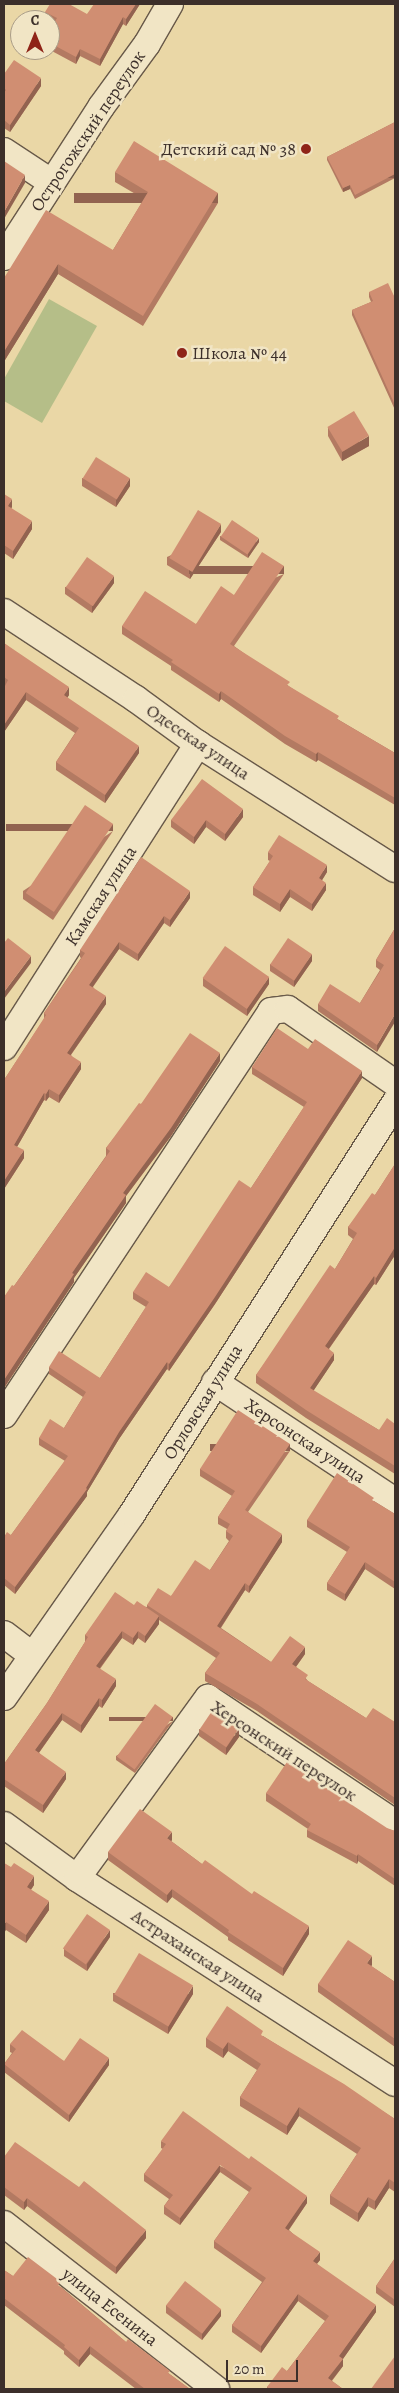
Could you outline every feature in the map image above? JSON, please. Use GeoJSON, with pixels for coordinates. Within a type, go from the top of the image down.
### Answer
{"type":"FeatureCollection","features":[{"type":"Feature","properties":{"kind":"street","name":"Острогожский переулок"},"geometry":{"type":"LineString","coordinates":[[4,257],[101,107],[147,44],[170,4]]}},
{"type":"Feature","properties":{"kind":"street"},"geometry":{"type":"LineString","coordinates":[[4,151],[51,182]]}},
{"type":"Feature","properties":{"kind":"street","name":"Одесская улица"},"geometry":{"type":"LineString","coordinates":[[4,612],[136,699],[198,744],[395,869]]}},
{"type":"Feature","properties":{"kind":"street","name":"Камская улица"},"geometry":{"type":"LineString","coordinates":[[4,1047],[198,744]]}},
{"type":"Feature","properties":{"kind":"street"},"geometry":{"type":"LineString","coordinates":[[4,1415],[270,1011],[288,1009],[395,1083]]}},
{"type":"Feature","properties":{"kind":"street","name":"Орловская улица"},"geometry":{"type":"LineString","coordinates":[[4,1697],[132,1514],[395,1102]]}},
{"type":"Feature","properties":{"kind":"street","name":"Херсонская улица"},"geometry":{"type":"LineString","coordinates":[[215,1382],[395,1501]]}},
{"type":"Feature","properties":{"kind":"street"},"geometry":{"type":"LineString","coordinates":[[4,1634],[32,1655]]}},
{"type":"Feature","properties":{"kind":"street","name":"Херсонский переулок"},"geometry":{"type":"LineString","coordinates":[[77,1878],[208,1698],[395,1823]]}},
{"type":"Feature","properties":{"kind":"street","name":"Астраханская улица"},"geometry":{"type":"LineString","coordinates":[[4,1825],[77,1878],[395,2083]]}},
{"type":"Feature","properties":{"kind":"street","name":"улица Есенина"},"geometry":{"type":"LineString","coordinates":[[4,2224],[216,2389]]}},
{"type":"Feature","properties":{"kind":"green space"},"geometry":{"type":"Polygon","coordinates":[[[49,299],[97,326],[42,423],[4,401],[4,379],[49,299]]]}},
{"type":"Feature","properties":{"kind":"building"},"geometry":{"type":"Polygon","coordinates":[[[50,4],[69,4],[87,14],[94,4],[136,4],[126,19],[123,17],[100,59],[80,49],[76,57],[60,48],[60,10],[46,10],[50,4]]]}},
{"type":"Feature","properties":{"kind":"building"},"geometry":{"type":"Polygon","coordinates":[[[14,60],[41,78],[10,125],[4,120],[4,93],[6,90],[4,88],[4,74],[14,60]]]}},
{"type":"Feature","properties":{"kind":"building"},"geometry":{"type":"Polygon","coordinates":[[[395,122],[395,174],[355,195],[350,185],[343,188],[327,157],[395,122]]]}},
{"type":"Feature","properties":{"kind":"building"},"geometry":{"type":"Polygon","coordinates":[[[134,141],[218,193],[143,316],[58,264],[5,350],[4,278],[46,210],[113,250],[148,192],[115,172],[134,141]]]}},
{"type":"Feature","properties":{"kind":"building"},"geometry":{"type":"Polygon","coordinates":[[[4,161],[25,175],[4,212],[4,161]]]}},
{"type":"Feature","properties":{"kind":"building"},"geometry":{"type":"Polygon","coordinates":[[[388,283],[395,296],[395,405],[352,310],[373,301],[369,292],[388,283]]]}},
{"type":"Feature","properties":{"kind":"building"},"geometry":{"type":"Polygon","coordinates":[[[354,411],[369,436],[342,452],[327,427],[354,411]]]}},
{"type":"Feature","properties":{"kind":"building"},"geometry":{"type":"Polygon","coordinates":[[[96,457],[130,478],[117,499],[83,478],[96,457]]]}},
{"type":"Feature","properties":{"kind":"building"},"geometry":{"type":"Polygon","coordinates":[[[4,494],[12,499],[8,506],[32,521],[13,551],[4,545],[4,494]]]}},
{"type":"Feature","properties":{"kind":"building"},"geometry":{"type":"Polygon","coordinates":[[[198,510],[221,524],[192,572],[169,558],[198,510]]]}},
{"type":"Feature","properties":{"kind":"building"},"geometry":{"type":"Polygon","coordinates":[[[232,520],[259,538],[247,554],[221,537],[232,520]]]}},
{"type":"Feature","properties":{"kind":"building"},"geometry":{"type":"Polygon","coordinates":[[[262,552],[284,566],[230,644],[290,682],[287,685],[339,716],[337,719],[395,753],[395,798],[318,752],[316,754],[285,736],[221,691],[219,694],[171,662],[173,660],[122,626],[145,591],[196,624],[221,586],[234,595],[262,552]]]}},
{"type":"Feature","properties":{"kind":"building"},"geometry":{"type":"Polygon","coordinates":[[[87,557],[114,576],[93,606],[66,587],[87,557]]]}},
{"type":"Feature","properties":{"kind":"building"},"geometry":{"type":"Polygon","coordinates":[[[4,643],[69,687],[64,695],[139,746],[105,795],[56,762],[79,728],[26,692],[4,725],[4,688],[8,680],[4,677],[4,643]]]}},
{"type":"Feature","properties":{"kind":"building"},"geometry":{"type":"Polygon","coordinates":[[[202,779],[243,809],[225,834],[206,820],[194,837],[171,820],[202,779]]]}},
{"type":"Feature","properties":{"kind":"building"},"geometry":{"type":"Polygon","coordinates":[[[85,805],[113,824],[54,912],[26,893],[85,805]]]}},
{"type":"Feature","properties":{"kind":"building"},"geometry":{"type":"Polygon","coordinates":[[[279,835],[327,865],[319,878],[326,883],[312,904],[290,889],[280,904],[253,887],[273,856],[268,852],[279,835]]]}},
{"type":"Feature","properties":{"kind":"building"},"geometry":{"type":"Polygon","coordinates":[[[141,857],[190,891],[170,920],[164,916],[138,954],[119,942],[89,985],[106,996],[67,1053],[81,1062],[59,1095],[49,1089],[46,1094],[44,1093],[14,1145],[24,1150],[4,1181],[4,1080],[46,1015],[44,1013],[85,953],[80,950],[141,857]]]}},
{"type":"Feature","properties":{"kind":"building"},"geometry":{"type":"Polygon","coordinates":[[[395,928],[395,1014],[377,1045],[318,1004],[330,984],[360,1003],[384,965],[376,960],[395,928]]]}},
{"type":"Feature","properties":{"kind":"building"},"geometry":{"type":"Polygon","coordinates":[[[8,938],[31,956],[4,992],[4,943],[8,938]]]}},
{"type":"Feature","properties":{"kind":"building"},"geometry":{"type":"Polygon","coordinates":[[[288,938],[312,954],[294,981],[270,965],[288,938]]]}},
{"type":"Feature","properties":{"kind":"building"},"geometry":{"type":"Polygon","coordinates":[[[225,946],[269,977],[247,1009],[203,978],[225,946]]]}},
{"type":"Feature","properties":{"kind":"building"},"geometry":{"type":"Polygon","coordinates":[[[277,1028],[308,1049],[315,1039],[362,1071],[215,1297],[119,1432],[87,1489],[15,1587],[4,1578],[4,1537],[7,1532],[11,1535],[68,1456],[39,1438],[50,1419],[64,1428],[86,1392],[49,1367],[59,1351],[100,1378],[149,1302],[133,1292],[146,1272],[169,1287],[239,1180],[251,1188],[307,1102],[252,1067],[277,1028]]]}},
{"type":"Feature","properties":{"kind":"building"},"geometry":{"type":"Polygon","coordinates":[[[190,1033],[220,1053],[171,1128],[123,1193],[126,1195],[72,1273],[74,1274],[4,1380],[4,1297],[12,1285],[14,1286],[110,1151],[106,1148],[139,1103],[141,1104],[190,1033]]]}},
{"type":"Feature","properties":{"kind":"building"},"geometry":{"type":"Polygon","coordinates":[[[395,1164],[395,1247],[376,1278],[374,1276],[325,1346],[334,1353],[310,1388],[379,1430],[387,1418],[395,1424],[395,1466],[306,1410],[256,1375],[330,1265],[335,1269],[357,1233],[348,1227],[372,1193],[375,1195],[395,1164]]]}},
{"type":"Feature","properties":{"kind":"building"},"geometry":{"type":"Polygon","coordinates":[[[238,1410],[290,1444],[245,1510],[282,1534],[249,1586],[245,1583],[217,1626],[271,1662],[290,1636],[305,1647],[292,1664],[308,1675],[305,1679],[366,1718],[373,1708],[395,1722],[395,1798],[257,1704],[205,1673],[220,1653],[147,1605],[158,1588],[171,1596],[195,1560],[210,1570],[233,1536],[226,1531],[230,1524],[218,1517],[235,1491],[200,1469],[238,1410]]]}},
{"type":"Feature","properties":{"kind":"building"},"geometry":{"type":"Polygon","coordinates":[[[337,1473],[374,1498],[372,1500],[395,1514],[395,1582],[365,1562],[345,1594],[327,1583],[350,1547],[307,1520],[337,1473]]]}},
{"type":"Feature","properties":{"kind":"building"},"geometry":{"type":"Polygon","coordinates":[[[115,1592],[134,1605],[137,1601],[159,1616],[145,1636],[138,1631],[133,1638],[122,1631],[96,1666],[116,1679],[102,1700],[99,1698],[81,1725],[62,1713],[35,1750],[66,1772],[43,1805],[4,1779],[4,1764],[47,1703],[88,1637],[85,1635],[115,1592]]]}},
{"type":"Feature","properties":{"kind":"building"},"geometry":{"type":"Polygon","coordinates":[[[155,1704],[173,1717],[135,1770],[117,1757],[155,1704]]]}},
{"type":"Feature","properties":{"kind":"building"},"geometry":{"type":"Polygon","coordinates":[[[212,1711],[239,1729],[226,1747],[200,1729],[212,1711]]]}},
{"type":"Feature","properties":{"kind":"building"},"geometry":{"type":"Polygon","coordinates":[[[287,1762],[387,1828],[395,1831],[395,1879],[358,1854],[357,1856],[307,1830],[311,1824],[266,1793],[287,1762]]]}},
{"type":"Feature","properties":{"kind":"building"},"geometry":{"type":"Polygon","coordinates":[[[140,1809],[172,1832],[167,1838],[202,1864],[205,1860],[252,1894],[254,1891],[309,1926],[283,1968],[228,1932],[229,1930],[172,1889],[167,1895],[108,1852],[140,1809]]]}},
{"type":"Feature","properties":{"kind":"building"},"geometry":{"type":"Polygon","coordinates":[[[4,1863],[11,1867],[14,1863],[34,1876],[27,1887],[49,1901],[26,1935],[6,1922],[4,1924],[4,1863]]]}},
{"type":"Feature","properties":{"kind":"building"},"geometry":{"type":"Polygon","coordinates":[[[87,1914],[110,1930],[86,1964],[63,1948],[87,1914]]]}},
{"type":"Feature","properties":{"kind":"building"},"geometry":{"type":"Polygon","coordinates":[[[348,1940],[372,1956],[367,1963],[395,1982],[395,2039],[318,1984],[348,1940]]]}},
{"type":"Feature","properties":{"kind":"building"},"geometry":{"type":"Polygon","coordinates":[[[139,1953],[193,1985],[168,2027],[114,1994],[139,1953]]]}},
{"type":"Feature","properties":{"kind":"building"},"geometry":{"type":"Polygon","coordinates":[[[227,2006],[263,2031],[261,2035],[344,2084],[395,2119],[395,2183],[389,2179],[375,2201],[368,2197],[358,2213],[330,2195],[361,2148],[299,2107],[287,2126],[240,2097],[261,2064],[228,2042],[223,2049],[206,2038],[227,2006]]]}},
{"type":"Feature","properties":{"kind":"building"},"geometry":{"type":"Polygon","coordinates":[[[22,2030],[64,2061],[80,2038],[109,2058],[69,2115],[4,2064],[16,2049],[10,2044],[22,2030]]]}},
{"type":"Feature","properties":{"kind":"building"},"geometry":{"type":"Polygon","coordinates":[[[183,2111],[249,2159],[251,2156],[307,2196],[285,2228],[320,2252],[313,2261],[376,2305],[339,2356],[343,2359],[328,2378],[343,2389],[270,2389],[267,2387],[282,2367],[287,2371],[329,2316],[298,2294],[261,2346],[232,2325],[266,2278],[214,2241],[252,2188],[220,2165],[180,2218],[164,2206],[173,2195],[144,2174],[166,2144],[161,2141],[183,2111]]]}},
{"type":"Feature","properties":{"kind":"building"},"geometry":{"type":"Polygon","coordinates":[[[15,2142],[79,2187],[84,2181],[146,2230],[116,2267],[27,2198],[24,2202],[4,2187],[4,2157],[15,2142]]]}},
{"type":"Feature","properties":{"kind":"building"},"geometry":{"type":"Polygon","coordinates":[[[28,2257],[61,2282],[58,2285],[126,2342],[128,2339],[190,2389],[145,2389],[90,2346],[79,2360],[64,2347],[65,2345],[4,2298],[4,2270],[13,2276],[28,2257]]]}},
{"type":"Feature","properties":{"kind":"building"},"geometry":{"type":"Polygon","coordinates":[[[395,2258],[395,2300],[376,2286],[395,2258]]]}},
{"type":"Feature","properties":{"kind":"building"},"geometry":{"type":"Polygon","coordinates":[[[185,2281],[221,2309],[202,2334],[166,2305],[185,2281]]]}},
{"type":"Feature","properties":{"kind":"building"},"geometry":{"type":"Polygon","coordinates":[[[395,2356],[395,2389],[371,2389],[395,2356]]]}},
{"type":"Feature","properties":{"kind":"place","name":"Детский сад № 38"},"geometry":{"type":"Point","coordinates":[306,149]}},
{"type":"Feature","properties":{"kind":"place","name":"Школа № 44"},"geometry":{"type":"Point","coordinates":[182,353]}}]}
